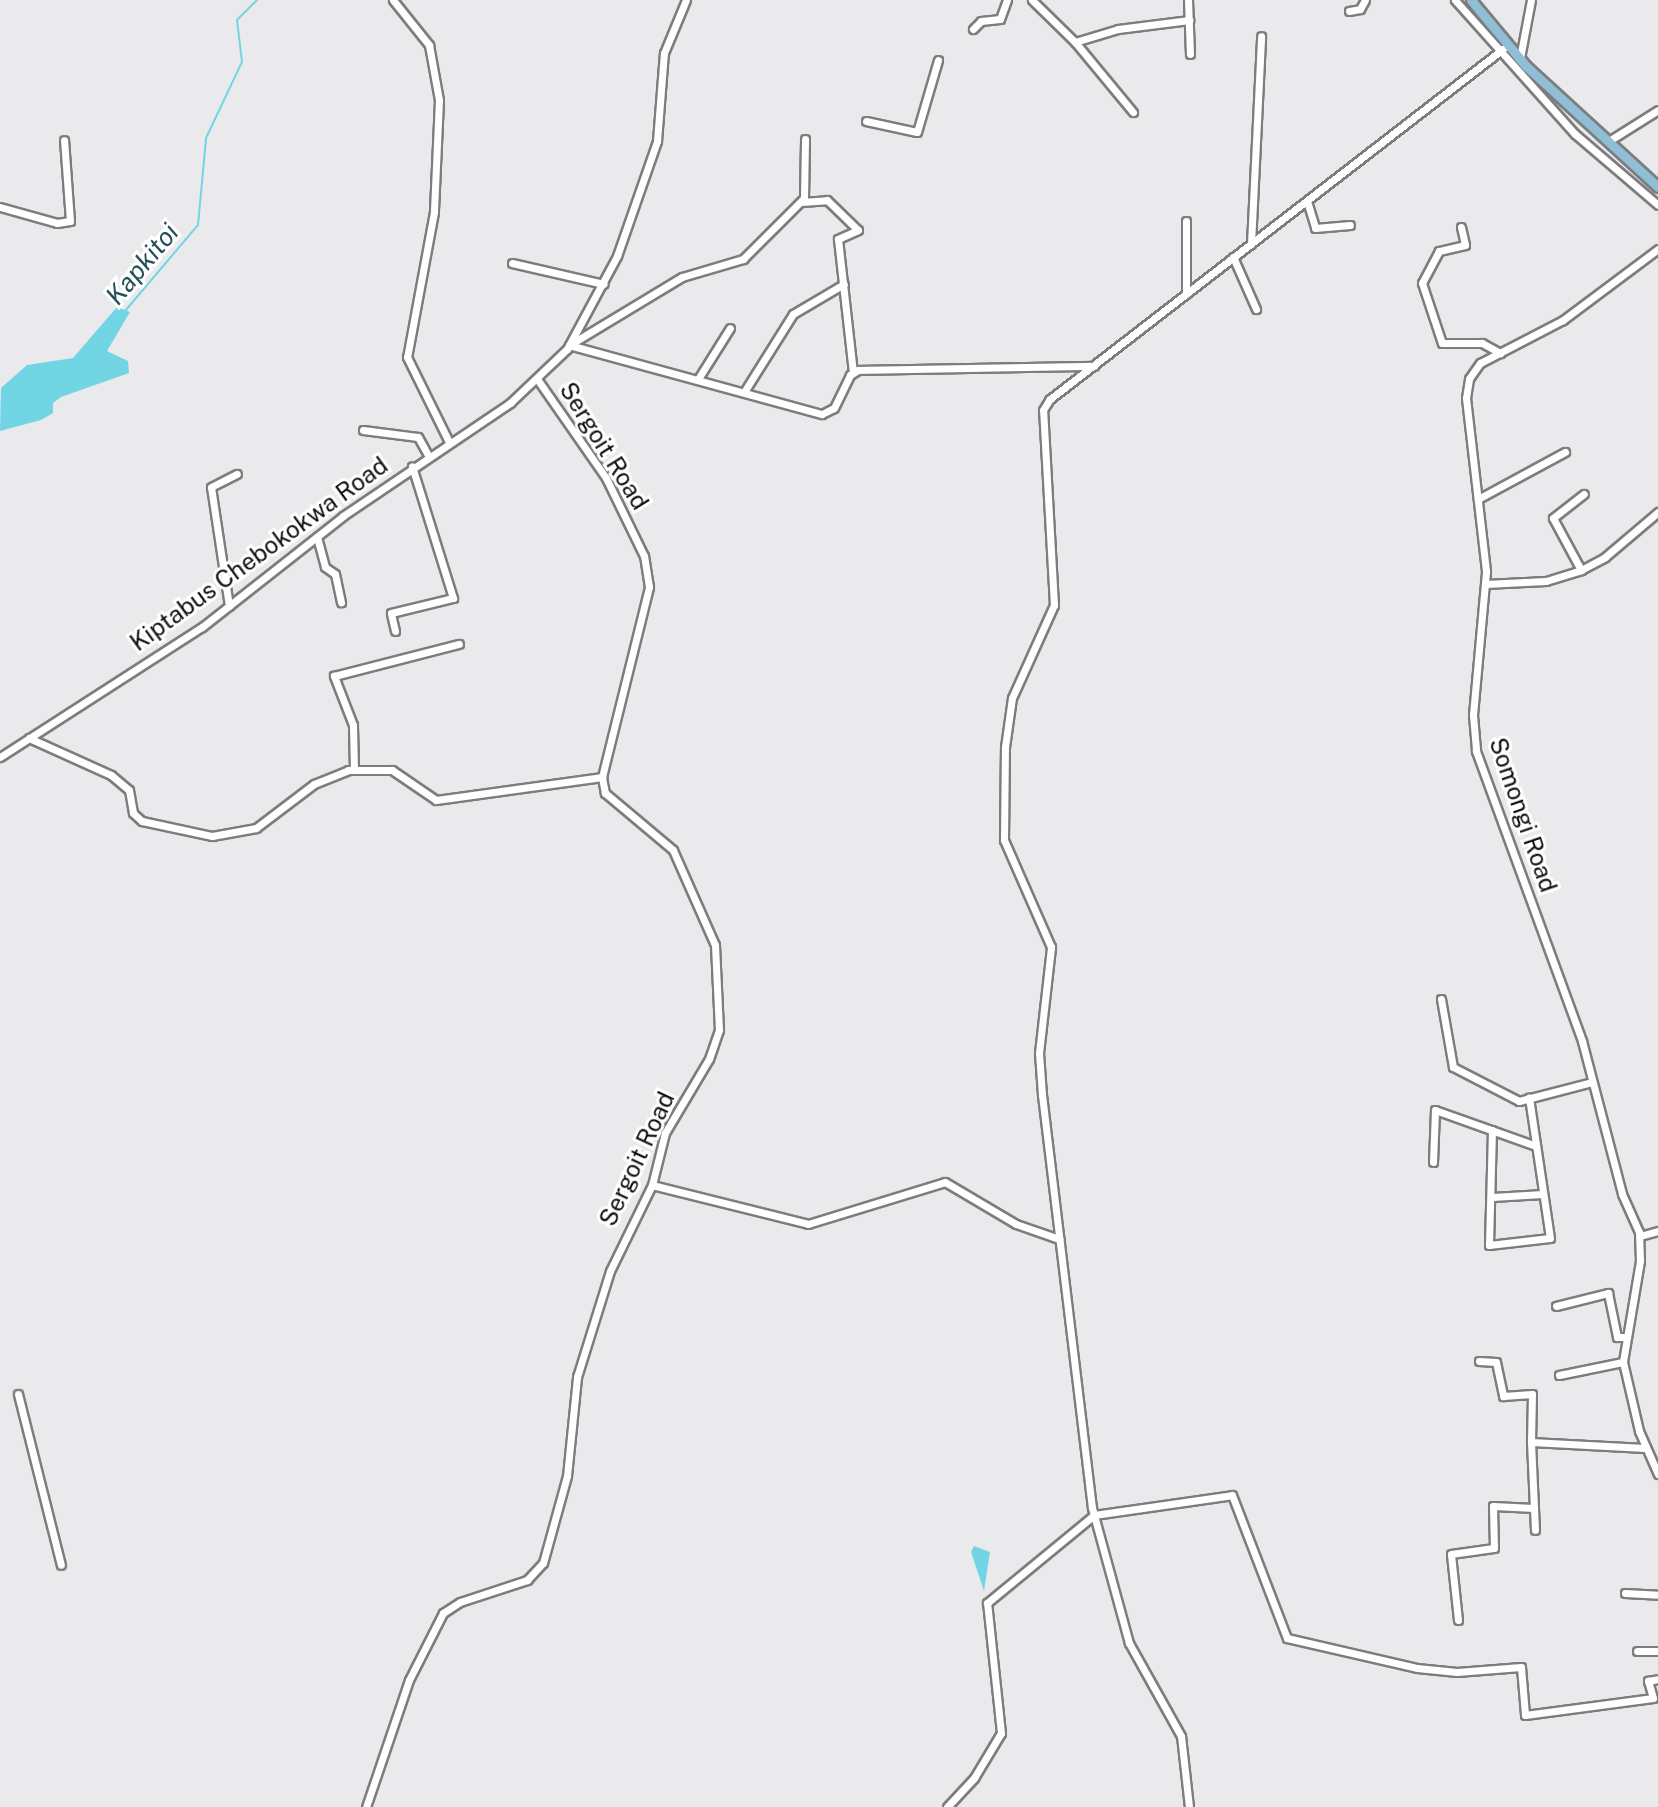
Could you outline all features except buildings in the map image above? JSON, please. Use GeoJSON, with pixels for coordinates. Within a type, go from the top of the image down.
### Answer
{"type":"FeatureCollection","features":[{"type":"Feature","properties":{"kind":"main road"},"geometry":{"type":"LineString","coordinates":[[1471,0],[1520,60],[1658,187]]}},
{"type":"Feature","properties":{"kind":"street"},"geometry":{"type":"LineString","coordinates":[[393,0],[429,45],[439,100],[434,212],[407,357],[449,442]]}},
{"type":"Feature","properties":{"kind":"street"},"geometry":{"type":"LineString","coordinates":[[569,345],[604,284],[657,141],[664,53],[686,0]]}},
{"type":"Feature","properties":{"kind":"street"},"geometry":{"type":"LineString","coordinates":[[973,29],[981,21],[1000,19],[1007,0]]}},
{"type":"Feature","properties":{"kind":"street"},"geometry":{"type":"LineString","coordinates":[[1032,0],[1075,42],[1133,112]]}},
{"type":"Feature","properties":{"kind":"street"},"geometry":{"type":"LineString","coordinates":[[1188,0],[1190,54]]}},
{"type":"Feature","properties":{"kind":"street"},"geometry":{"type":"LineString","coordinates":[[1349,11],[1360,9],[1365,0]]}},
{"type":"Feature","properties":{"kind":"street"},"geometry":{"type":"LineString","coordinates":[[1455,0],[1497,52],[1575,134],[1658,205]]}},
{"type":"Feature","properties":{"kind":"street"},"geometry":{"type":"LineString","coordinates":[[1520,60],[1531,0]]}},
{"type":"Feature","properties":{"kind":"street"},"geometry":{"type":"LineString","coordinates":[[1075,42],[1118,29],[1189,20]]}},
{"type":"Feature","properties":{"kind":"street"},"geometry":{"type":"LineString","coordinates":[[1251,244],[1261,36]]}},
{"type":"Feature","properties":{"kind":"street"},"geometry":{"type":"LineString","coordinates":[[1189,1807],[1181,1736],[1129,1643],[1094,1515],[1039,1053],[1051,947],[1006,848],[1003,790],[1012,698],[1054,605],[1043,410],[1050,399],[1460,87],[1508,45]]}},
{"type":"Feature","properties":{"kind":"street"},"geometry":{"type":"LineString","coordinates":[[866,121],[917,132],[938,60]]}},
{"type":"Feature","properties":{"kind":"street"},"geometry":{"type":"LineString","coordinates":[[1612,139],[1658,110]]}},
{"type":"Feature","properties":{"kind":"street"},"geometry":{"type":"LineString","coordinates":[[569,345],[682,277],[743,259],[801,202],[807,192],[805,139]]}},
{"type":"Feature","properties":{"kind":"street"},"geometry":{"type":"LineString","coordinates":[[0,207],[57,223],[72,219],[64,140]]}},
{"type":"Feature","properties":{"kind":"street"},"geometry":{"type":"LineString","coordinates":[[569,345],[828,414],[853,372],[838,239],[858,230],[856,224],[827,200],[801,202]]}},
{"type":"Feature","properties":{"kind":"street"},"geometry":{"type":"LineString","coordinates":[[1307,201],[1315,228],[1350,225]]}},
{"type":"Feature","properties":{"kind":"street"},"geometry":{"type":"LineString","coordinates":[[1186,221],[1186,294]]}},
{"type":"Feature","properties":{"kind":"street"},"geometry":{"type":"LineString","coordinates":[[1461,227],[1465,245],[1439,251],[1422,283],[1442,343],[1482,343],[1500,353]]}},
{"type":"Feature","properties":{"kind":"street","name":"Somongi Road"},"geometry":{"type":"LineString","coordinates":[[1640,1236],[1622,1194],[1557,968],[1476,751],[1473,715],[1485,584],[1467,390],[1480,363],[1563,320],[1658,249]]}},
{"type":"Feature","properties":{"kind":"street"},"geometry":{"type":"LineString","coordinates":[[1233,257],[1256,309]]}},
{"type":"Feature","properties":{"kind":"street"},"geometry":{"type":"LineString","coordinates":[[512,263],[604,284]]}},
{"type":"Feature","properties":{"kind":"street"},"geometry":{"type":"LineString","coordinates":[[744,392],[793,314],[844,284]]}},
{"type":"Feature","properties":{"kind":"street"},"geometry":{"type":"LineString","coordinates":[[698,379],[730,328]]}},
{"type":"Feature","properties":{"kind":"street","name":"Kiptabus Chebokokwa Road"},"geometry":{"type":"LineString","coordinates":[[0,757],[229,606],[412,466],[538,380],[569,345]]}},
{"type":"Feature","properties":{"kind":"street"},"geometry":{"type":"LineString","coordinates":[[853,372],[1094,366]]}},
{"type":"Feature","properties":{"kind":"street","name":"Sergoit Road"},"geometry":{"type":"LineString","coordinates":[[366,1807],[409,1680],[443,1613],[460,1602],[527,1580],[543,1563],[567,1476],[583,1355],[621,1239],[652,1185],[665,1133],[709,1059],[719,1030],[718,962],[712,931],[673,850],[610,801],[602,777],[649,575],[606,478],[538,380]]}},
{"type":"Feature","properties":{"kind":"street"},"geometry":{"type":"LineString","coordinates":[[363,430],[418,437],[428,455]]}},
{"type":"Feature","properties":{"kind":"street"},"geometry":{"type":"LineString","coordinates":[[1478,499],[1565,452]]}},
{"type":"Feature","properties":{"kind":"street"},"geometry":{"type":"LineString","coordinates":[[395,631],[391,613],[453,598],[412,466]]}},
{"type":"Feature","properties":{"kind":"street"},"geometry":{"type":"LineString","coordinates":[[229,606],[211,487],[237,474]]}},
{"type":"Feature","properties":{"kind":"street"},"geometry":{"type":"LineString","coordinates":[[1581,570],[1553,518],[1584,494]]}},
{"type":"Feature","properties":{"kind":"street"},"geometry":{"type":"LineString","coordinates":[[1485,584],[1546,581],[1581,570],[1605,557],[1658,512]]}},
{"type":"Feature","properties":{"kind":"street"},"geometry":{"type":"LineString","coordinates":[[317,537],[325,567],[335,574],[341,602]]}},
{"type":"Feature","properties":{"kind":"street"},"geometry":{"type":"LineString","coordinates":[[354,770],[353,725],[334,676],[459,644]]}},
{"type":"Feature","properties":{"kind":"street"},"geometry":{"type":"LineString","coordinates":[[29,738],[111,775],[129,790],[133,813],[142,821],[212,836],[256,828],[314,784],[354,770],[392,770],[436,800],[602,777]]}},
{"type":"Feature","properties":{"kind":"street"},"geometry":{"type":"LineString","coordinates":[[1441,999],[1453,1067],[1519,1101],[1592,1082]]}},
{"type":"Feature","properties":{"kind":"street"},"geometry":{"type":"LineString","coordinates":[[1492,1130],[1489,1245],[1550,1238],[1529,1098]]}},
{"type":"Feature","properties":{"kind":"street"},"geometry":{"type":"LineString","coordinates":[[1433,1162],[1435,1110],[1536,1146]]}},
{"type":"Feature","properties":{"kind":"street"},"geometry":{"type":"LineString","coordinates":[[652,1185],[808,1224],[945,1182],[1016,1224],[1059,1239]]}},
{"type":"Feature","properties":{"kind":"street"},"geometry":{"type":"LineString","coordinates":[[1492,1197],[1543,1194]]}},
{"type":"Feature","properties":{"kind":"street"},"geometry":{"type":"LineString","coordinates":[[1658,1231],[1640,1236],[1623,1362],[1645,1448],[1654,1456],[1658,1474]]}},
{"type":"Feature","properties":{"kind":"street"},"geometry":{"type":"LineString","coordinates":[[1556,1306],[1608,1293],[1617,1337],[1626,1337]]}},
{"type":"Feature","properties":{"kind":"street"},"geometry":{"type":"LineString","coordinates":[[1479,1361],[1496,1362],[1503,1396],[1532,1394],[1535,1530]]}},
{"type":"Feature","properties":{"kind":"street"},"geometry":{"type":"LineString","coordinates":[[1559,1375],[1623,1362]]}},
{"type":"Feature","properties":{"kind":"street"},"geometry":{"type":"LineString","coordinates":[[18,1394],[61,1565]]}},
{"type":"Feature","properties":{"kind":"street"},"geometry":{"type":"LineString","coordinates":[[1531,1442],[1645,1448]]}},
{"type":"Feature","properties":{"kind":"street"},"geometry":{"type":"LineString","coordinates":[[947,1807],[974,1778],[1001,1733],[987,1603],[1094,1515],[1232,1495],[1287,1638],[1417,1668],[1457,1672],[1521,1667],[1525,1715],[1653,1698],[1648,1681],[1658,1679]]}},
{"type":"Feature","properties":{"kind":"street"},"geometry":{"type":"LineString","coordinates":[[1458,1620],[1451,1554],[1494,1548],[1493,1506],[1534,1508]]}},
{"type":"Feature","properties":{"kind":"street"},"geometry":{"type":"LineString","coordinates":[[1625,1593],[1658,1595]]}},
{"type":"Feature","properties":{"kind":"street"},"geometry":{"type":"LineString","coordinates":[[1637,1651],[1658,1651]]}},
{"type":"Feature","properties":{"kind":"water"},"geometry":{"type":"Polygon","coordinates":[[[117,307],[130,312],[107,351],[128,361],[129,373],[61,397],[53,403],[53,413],[41,420],[0,431],[1,388],[27,365],[73,358],[117,307]]]}},
{"type":"Feature","properties":{"kind":"water"},"geometry":{"type":"Polygon","coordinates":[[[974,1546],[990,1552],[984,1591],[971,1552],[974,1546]]]}},
{"type":"Feature","properties":{"kind":"waterway","name":"Kapkitoi"},"geometry":{"type":"LineString","coordinates":[[125,311],[198,225],[206,138],[242,62],[237,20],[257,0]]}}]}
